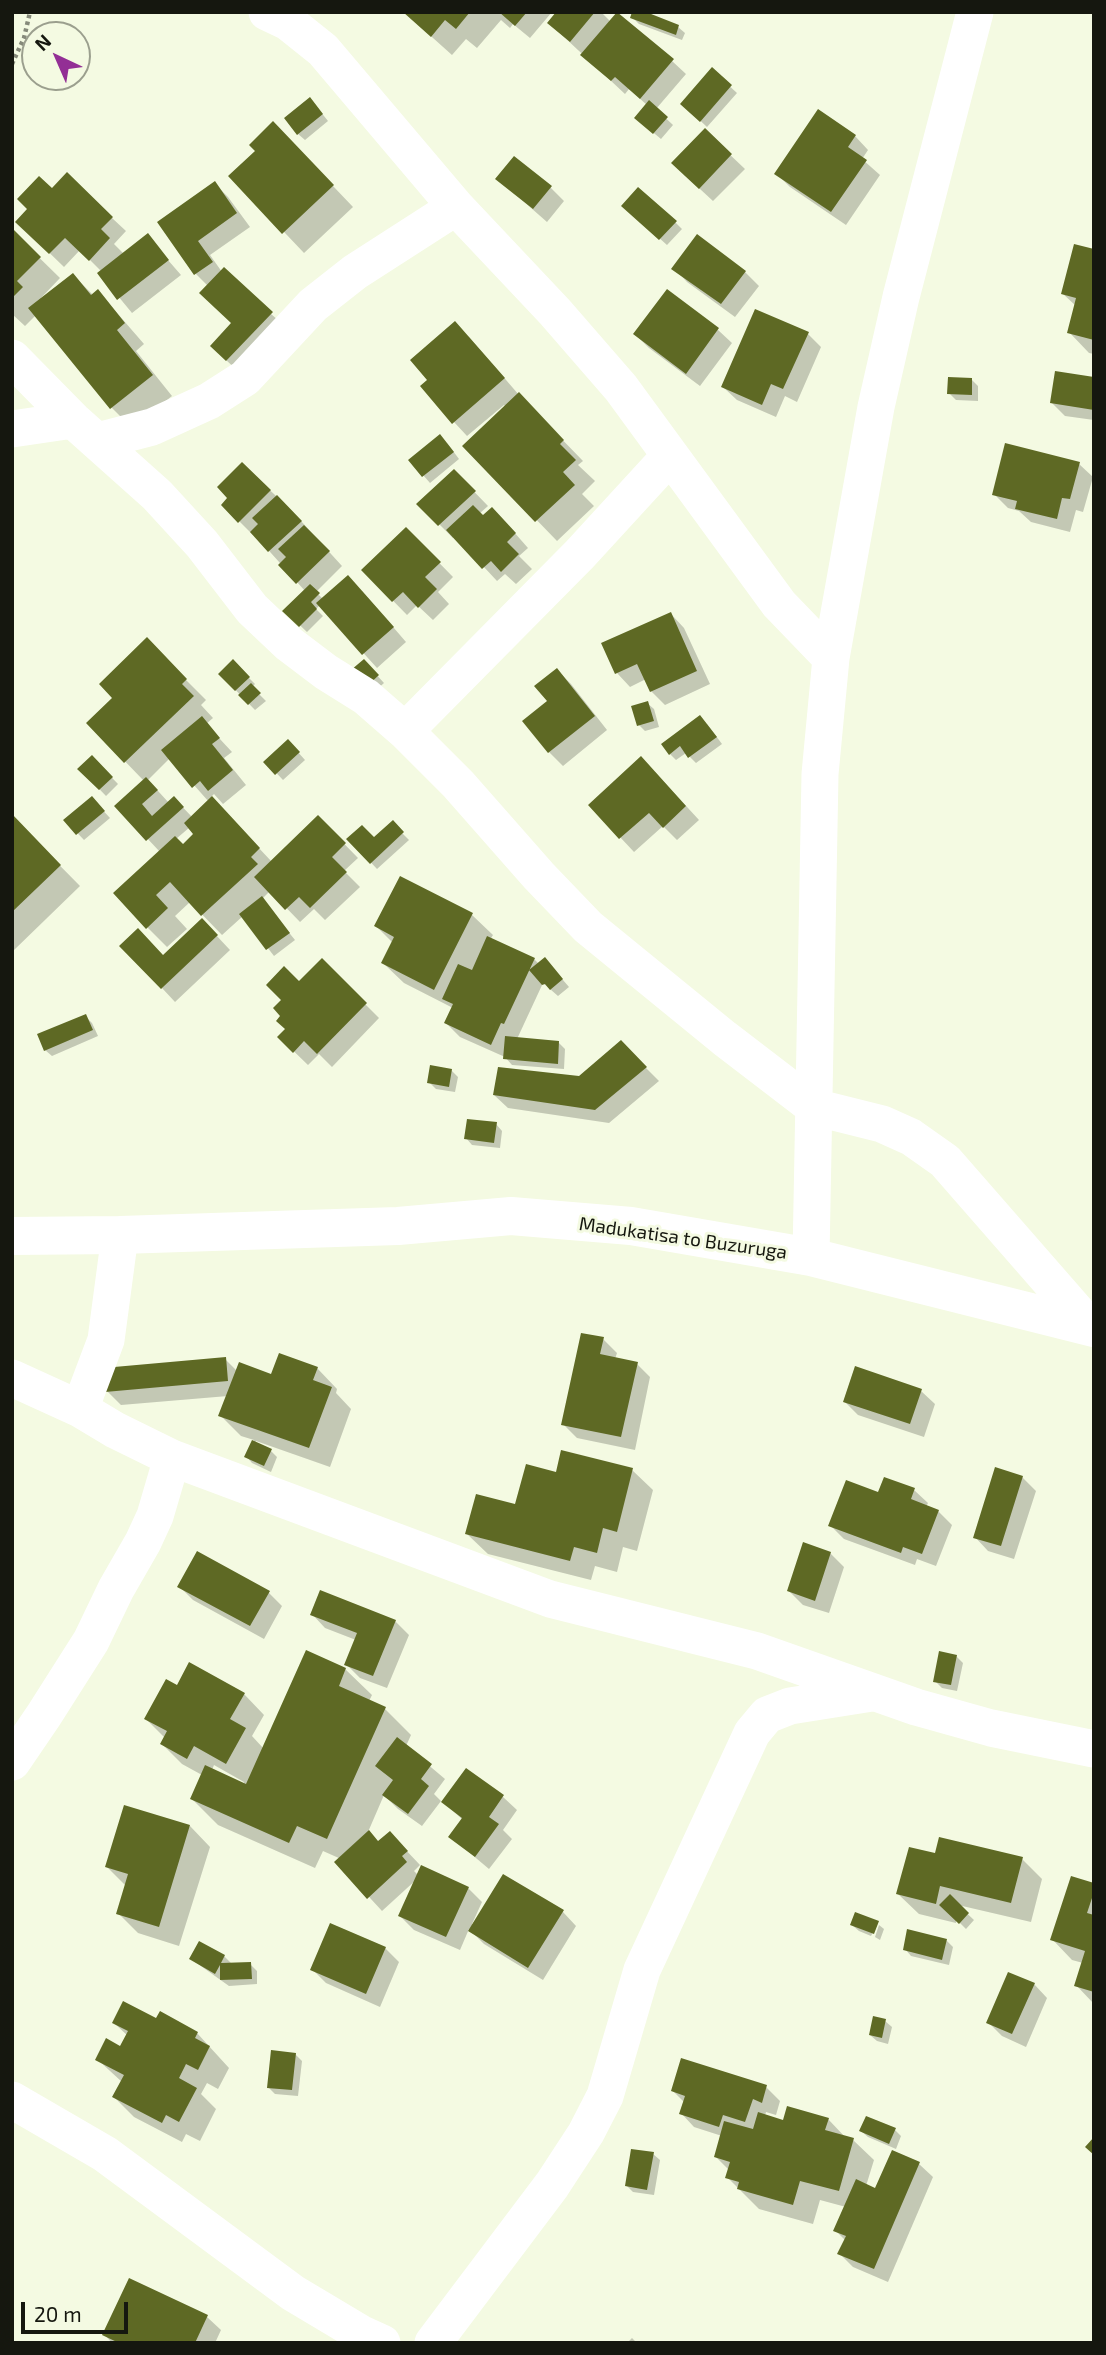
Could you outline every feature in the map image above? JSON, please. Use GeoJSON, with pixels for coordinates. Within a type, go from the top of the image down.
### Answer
{"type":"FeatureCollection","features":[{"type":"Feature","properties":{"kind":"main road","name":"Madukatisa to Buzuruga"},"geometry":{"type":"LineString","coordinates":[[12,1236],[120,1236],[398,1226],[511,1216],[632,1226],[811,1257],[1092,1328]]}},
{"type":"Feature","properties":{"kind":"street"},"geometry":{"type":"LineString","coordinates":[[267,12],[288,22],[323,50],[456,207],[555,312],[621,388],[779,604],[831,658]]}},
{"type":"Feature","properties":{"kind":"street"},"geometry":{"type":"LineString","coordinates":[[811,1257],[820,774],[831,658],[876,407],[901,297],[975,12]]}},
{"type":"Feature","properties":{"kind":"street"},"geometry":{"type":"LineString","coordinates":[[12,429],[85,431],[152,427],[209,401],[245,377],[313,305],[355,272],[456,207]]}},
{"type":"Feature","properties":{"kind":"street"},"geometry":{"type":"LineString","coordinates":[[12,358],[85,431],[157,495],[202,544],[252,608],[289,644],[366,697],[405,731],[458,784],[588,927],[814,1107],[882,1124],[911,1137],[945,1161],[1092,1328]]}},
{"type":"Feature","properties":{"kind":"street"},"geometry":{"type":"LineString","coordinates":[[405,731],[580,554],[669,457]]}},
{"type":"Feature","properties":{"kind":"street"},"geometry":{"type":"LineString","coordinates":[[80,1409],[106,1340],[120,1236]]}},
{"type":"Feature","properties":{"kind":"street"},"geometry":{"type":"LineString","coordinates":[[12,1378],[80,1409],[114,1430],[172,1458],[550,1599],[757,1651],[916,1707],[991,1728],[1094,1749]]}},
{"type":"Feature","properties":{"kind":"street"},"geometry":{"type":"LineString","coordinates":[[12,1762],[91,1640],[143,1542],[155,1516],[172,1458]]}},
{"type":"Feature","properties":{"kind":"street"},"geometry":{"type":"LineString","coordinates":[[433,2343],[552,2185],[592,2121],[605,2096],[642,1970],[752,1733],[767,1715],[790,1706],[878,1692]]}},
{"type":"Feature","properties":{"kind":"street"},"geometry":{"type":"LineString","coordinates":[[12,2100],[105,2154],[293,2293],[382,2343]]}},
{"type":"Feature","properties":{"kind":"path"},"geometry":{"type":"LineString","coordinates":[[12,64],[24,38],[30,12]]}},
{"type":"Feature","properties":{"kind":"building"},"geometry":{"type":"Polygon","coordinates":[[[403,12],[470,12],[456,29],[445,20],[431,37],[403,12]]]}},
{"type":"Feature","properties":{"kind":"building"},"geometry":{"type":"Polygon","coordinates":[[[499,12],[527,12],[515,26],[499,12]]]}},
{"type":"Feature","properties":{"kind":"building"},"geometry":{"type":"Polygon","coordinates":[[[556,12],[595,12],[570,42],[547,23],[556,12]]]}},
{"type":"Feature","properties":{"kind":"building"},"geometry":{"type":"Polygon","coordinates":[[[617,12],[674,59],[640,99],[615,77],[611,81],[580,55],[617,12]]]}},
{"type":"Feature","properties":{"kind":"building"},"geometry":{"type":"Polygon","coordinates":[[[632,12],[646,12],[679,25],[676,35],[630,18],[632,12]]]}},
{"type":"Feature","properties":{"kind":"building"},"geometry":{"type":"Polygon","coordinates":[[[712,67],[732,85],[700,122],[680,104],[712,67]]]}},
{"type":"Feature","properties":{"kind":"building"},"geometry":{"type":"Polygon","coordinates":[[[310,97],[323,114],[297,135],[284,118],[310,97]]]}},
{"type":"Feature","properties":{"kind":"building"},"geometry":{"type":"Polygon","coordinates":[[[649,100],[668,117],[653,134],[634,118],[649,100]]]}},
{"type":"Feature","properties":{"kind":"building"},"geometry":{"type":"Polygon","coordinates":[[[818,109],[856,135],[848,147],[867,160],[831,212],[774,174],[818,109]]]}},
{"type":"Feature","properties":{"kind":"building"},"geometry":{"type":"Polygon","coordinates":[[[273,121],[334,185],[282,234],[228,176],[255,151],[249,145],[273,121]]]}},
{"type":"Feature","properties":{"kind":"building"},"geometry":{"type":"Polygon","coordinates":[[[705,128],[732,154],[699,189],[671,163],[705,128]]]}},
{"type":"Feature","properties":{"kind":"building"},"geometry":{"type":"Polygon","coordinates":[[[514,156],[552,186],[533,209],[495,179],[514,156]]]}},
{"type":"Feature","properties":{"kind":"building"},"geometry":{"type":"Polygon","coordinates":[[[67,172],[113,217],[101,229],[110,238],[89,261],[65,238],[49,254],[15,222],[27,209],[17,199],[39,176],[52,188],[67,172]]]}},
{"type":"Feature","properties":{"kind":"building"},"geometry":{"type":"Polygon","coordinates":[[[215,181],[237,213],[198,241],[213,262],[194,275],[157,222],[215,181]]]}},
{"type":"Feature","properties":{"kind":"building"},"geometry":{"type":"Polygon","coordinates":[[[638,187],[677,221],[659,240],[621,206],[638,187]]]}},
{"type":"Feature","properties":{"kind":"building"},"geometry":{"type":"Polygon","coordinates":[[[12,228],[41,257],[17,281],[23,287],[12,298],[12,228]]]}},
{"type":"Feature","properties":{"kind":"building"},"geometry":{"type":"Polygon","coordinates":[[[148,233],[169,260],[117,300],[97,273],[148,233]]]}},
{"type":"Feature","properties":{"kind":"building"},"geometry":{"type":"Polygon","coordinates":[[[697,234],[746,271],[721,304],[671,269],[697,234]]]}},
{"type":"Feature","properties":{"kind":"building"},"geometry":{"type":"Polygon","coordinates":[[[1074,244],[1094,249],[1094,340],[1067,333],[1076,298],[1061,294],[1074,244]]]}},
{"type":"Feature","properties":{"kind":"building"},"geometry":{"type":"Polygon","coordinates":[[[224,267],[273,312],[226,361],[210,346],[231,323],[199,293],[224,267]]]}},
{"type":"Feature","properties":{"kind":"building"},"geometry":{"type":"Polygon","coordinates":[[[73,273],[91,295],[98,289],[125,323],[117,330],[153,375],[110,409],[28,308],[73,273]]]}},
{"type":"Feature","properties":{"kind":"building"},"geometry":{"type":"Polygon","coordinates":[[[667,289],[719,328],[686,374],[633,334],[667,289]]]}},
{"type":"Feature","properties":{"kind":"building"},"geometry":{"type":"Polygon","coordinates":[[[755,309],[809,332],[783,389],[771,384],[762,405],[721,387],[755,309]]]}},
{"type":"Feature","properties":{"kind":"building"},"geometry":{"type":"Polygon","coordinates":[[[455,321],[505,378],[452,424],[420,386],[427,380],[410,360],[455,321]]]}},
{"type":"Feature","properties":{"kind":"building"},"geometry":{"type":"Polygon","coordinates":[[[1055,371],[1094,377],[1094,410],[1050,403],[1055,371]]]}},
{"type":"Feature","properties":{"kind":"building"},"geometry":{"type":"Polygon","coordinates":[[[948,377],[972,378],[972,395],[947,394],[948,377]]]}},
{"type":"Feature","properties":{"kind":"building"},"geometry":{"type":"Polygon","coordinates":[[[519,392],[564,440],[560,444],[576,460],[563,472],[575,485],[535,522],[462,446],[519,392]]]}},
{"type":"Feature","properties":{"kind":"building"},"geometry":{"type":"Polygon","coordinates":[[[440,434],[454,452],[422,477],[408,460],[440,434]]]}},
{"type":"Feature","properties":{"kind":"building"},"geometry":{"type":"Polygon","coordinates":[[[1005,443],[1080,462],[1070,499],[1062,498],[1057,519],[1015,509],[1017,501],[992,495],[1005,443]]]}},
{"type":"Feature","properties":{"kind":"building"},"geometry":{"type":"Polygon","coordinates":[[[242,462],[271,490],[238,523],[221,505],[227,498],[217,487],[242,462]]]}},
{"type":"Feature","properties":{"kind":"building"},"geometry":{"type":"Polygon","coordinates":[[[454,469],[476,491],[438,526],[416,504],[454,469]]]}},
{"type":"Feature","properties":{"kind":"building"},"geometry":{"type":"Polygon","coordinates":[[[277,495],[302,521],[268,552],[250,532],[258,524],[252,518],[277,495]]]}},
{"type":"Feature","properties":{"kind":"building"},"geometry":{"type":"Polygon","coordinates":[[[473,505],[483,515],[492,507],[516,533],[507,542],[519,554],[501,572],[491,561],[482,569],[446,530],[473,505]]]}},
{"type":"Feature","properties":{"kind":"building"},"geometry":{"type":"Polygon","coordinates":[[[304,525],[330,551],[296,584],[278,565],[286,557],[278,549],[304,525]]]}},
{"type":"Feature","properties":{"kind":"building"},"geometry":{"type":"Polygon","coordinates":[[[406,527],[441,562],[425,577],[437,589],[418,608],[403,592],[392,602],[361,570],[406,527]]]}},
{"type":"Feature","properties":{"kind":"building"},"geometry":{"type":"Polygon","coordinates":[[[348,575],[394,627],[362,655],[316,603],[348,575]]]}},
{"type":"Feature","properties":{"kind":"building"},"geometry":{"type":"Polygon","coordinates":[[[310,584],[320,593],[311,602],[317,609],[299,627],[282,611],[310,584]]]}},
{"type":"Feature","properties":{"kind":"building"},"geometry":{"type":"Polygon","coordinates":[[[671,612],[697,671],[650,692],[637,664],[615,674],[601,643],[671,612]]]}},
{"type":"Feature","properties":{"kind":"building"},"geometry":{"type":"Polygon","coordinates":[[[147,637],[187,679],[182,684],[194,696],[124,763],[86,723],[112,698],[99,684],[147,637]]]}},
{"type":"Feature","properties":{"kind":"building"},"geometry":{"type":"Polygon","coordinates":[[[233,659],[250,677],[235,691],[218,674],[233,659]]]}},
{"type":"Feature","properties":{"kind":"building"},"geometry":{"type":"Polygon","coordinates":[[[364,659],[379,675],[366,687],[351,670],[364,659]]]}},
{"type":"Feature","properties":{"kind":"building"},"geometry":{"type":"Polygon","coordinates":[[[557,668],[595,716],[548,753],[522,721],[547,701],[534,686],[557,668]]]}},
{"type":"Feature","properties":{"kind":"building"},"geometry":{"type":"Polygon","coordinates":[[[251,683],[261,693],[248,705],[238,695],[251,683]]]}},
{"type":"Feature","properties":{"kind":"building"},"geometry":{"type":"Polygon","coordinates":[[[648,701],[654,721],[637,726],[631,706],[648,701]]]}},
{"type":"Feature","properties":{"kind":"building"},"geometry":{"type":"Polygon","coordinates":[[[700,715],[717,737],[688,758],[680,746],[669,755],[661,744],[700,715]]]}},
{"type":"Feature","properties":{"kind":"building"},"geometry":{"type":"Polygon","coordinates":[[[202,716],[220,738],[212,744],[233,770],[208,791],[200,781],[192,788],[161,750],[202,716]]]}},
{"type":"Feature","properties":{"kind":"building"},"geometry":{"type":"Polygon","coordinates":[[[288,739],[300,752],[275,775],[263,762],[288,739]]]}},
{"type":"Feature","properties":{"kind":"building"},"geometry":{"type":"Polygon","coordinates":[[[92,755],[113,777],[99,790],[77,769],[92,755]]]}},
{"type":"Feature","properties":{"kind":"building"},"geometry":{"type":"Polygon","coordinates":[[[641,756],[686,806],[663,828],[649,813],[619,839],[588,805],[641,756]]]}},
{"type":"Feature","properties":{"kind":"building"},"geometry":{"type":"Polygon","coordinates":[[[146,777],[158,790],[142,804],[152,816],[174,796],[184,807],[146,841],[114,806],[146,777]]]}},
{"type":"Feature","properties":{"kind":"building"},"geometry":{"type":"Polygon","coordinates":[[[92,796],[105,811],[76,835],[63,820],[92,796]]]}},
{"type":"Feature","properties":{"kind":"building"},"geometry":{"type":"Polygon","coordinates":[[[212,796],[260,848],[251,857],[258,864],[201,916],[170,882],[156,895],[168,908],[146,929],[113,893],[175,836],[183,844],[193,834],[184,823],[212,796]]]}},
{"type":"Feature","properties":{"kind":"building"},"geometry":{"type":"Polygon","coordinates":[[[12,814],[61,865],[12,912],[12,814]]]}},
{"type":"Feature","properties":{"kind":"building"},"geometry":{"type":"Polygon","coordinates":[[[318,815],[346,843],[332,857],[347,872],[310,908],[299,897],[285,910],[254,877],[318,815]]]}},
{"type":"Feature","properties":{"kind":"building"},"geometry":{"type":"Polygon","coordinates":[[[393,820],[404,832],[370,864],[346,839],[362,825],[374,837],[393,820]]]}},
{"type":"Feature","properties":{"kind":"building"},"geometry":{"type":"Polygon","coordinates":[[[400,876],[473,913],[434,990],[381,963],[394,937],[374,926],[400,876]]]}},
{"type":"Feature","properties":{"kind":"building"},"geometry":{"type":"Polygon","coordinates":[[[262,896],[290,933],[266,950],[239,914],[262,896]]]}},
{"type":"Feature","properties":{"kind":"building"},"geometry":{"type":"Polygon","coordinates":[[[202,918],[218,935],[161,989],[119,946],[138,928],[163,955],[202,918]]]}},
{"type":"Feature","properties":{"kind":"building"},"geometry":{"type":"Polygon","coordinates":[[[487,936],[535,958],[504,1024],[501,1023],[491,1045],[444,1023],[453,1004],[442,999],[458,964],[472,970],[487,936]]]}},
{"type":"Feature","properties":{"kind":"building"},"geometry":{"type":"Polygon","coordinates":[[[545,957],[563,979],[550,990],[529,970],[545,957]]]}},
{"type":"Feature","properties":{"kind":"building"},"geometry":{"type":"Polygon","coordinates":[[[322,958],[367,1003],[317,1054],[304,1041],[293,1053],[277,1037],[285,1029],[276,1021],[280,1016],[273,1008],[281,1000],[266,985],[284,966],[299,981],[322,958]]]}},
{"type":"Feature","properties":{"kind":"building"},"geometry":{"type":"Polygon","coordinates":[[[86,1014],[93,1030],[44,1051],[37,1034],[86,1014]]]}},
{"type":"Feature","properties":{"kind":"building"},"geometry":{"type":"Polygon","coordinates":[[[505,1036],[559,1041],[558,1064],[503,1059],[505,1036]]]}},
{"type":"Feature","properties":{"kind":"building"},"geometry":{"type":"Polygon","coordinates":[[[621,1040],[647,1067],[595,1110],[493,1095],[498,1067],[579,1076],[621,1040]]]}},
{"type":"Feature","properties":{"kind":"building"},"geometry":{"type":"Polygon","coordinates":[[[430,1065],[452,1069],[449,1087],[427,1083],[430,1065]]]}},
{"type":"Feature","properties":{"kind":"building"},"geometry":{"type":"Polygon","coordinates":[[[467,1119],[497,1122],[494,1143],[464,1139],[467,1119]]]}},
{"type":"Feature","properties":{"kind":"building"},"geometry":{"type":"Polygon","coordinates":[[[581,1333],[604,1337],[600,1354],[638,1362],[621,1437],[561,1425],[581,1333]]]}},
{"type":"Feature","properties":{"kind":"building"},"geometry":{"type":"Polygon","coordinates":[[[279,1353],[318,1367],[313,1380],[332,1387],[309,1448],[218,1416],[239,1362],[271,1374],[279,1353]]]}},
{"type":"Feature","properties":{"kind":"building"},"geometry":{"type":"Polygon","coordinates":[[[226,1357],[228,1381],[105,1392],[103,1368],[226,1357]]]}},
{"type":"Feature","properties":{"kind":"building"},"geometry":{"type":"Polygon","coordinates":[[[855,1366],[922,1389],[910,1424],[843,1402],[855,1366]]]}},
{"type":"Feature","properties":{"kind":"building"},"geometry":{"type":"Polygon","coordinates":[[[252,1440],[272,1449],[264,1466],[244,1457],[252,1440]]]}},
{"type":"Feature","properties":{"kind":"building"},"geometry":{"type":"Polygon","coordinates":[[[561,1450],[633,1468],[617,1532],[603,1528],[597,1553],[574,1547],[570,1561],[465,1534],[476,1494],[515,1504],[526,1464],[556,1472],[561,1450]]]}},
{"type":"Feature","properties":{"kind":"building"},"geometry":{"type":"Polygon","coordinates":[[[995,1467],[1023,1476],[1001,1546],[973,1538],[995,1467]]]}},
{"type":"Feature","properties":{"kind":"building"},"geometry":{"type":"Polygon","coordinates":[[[884,1477],[915,1488],[911,1499],[939,1510],[922,1554],[903,1547],[901,1553],[828,1526],[846,1480],[878,1492],[884,1477]]]}},
{"type":"Feature","properties":{"kind":"building"},"geometry":{"type":"Polygon","coordinates":[[[803,1542],[831,1552],[815,1601],[787,1591],[803,1542]]]}},
{"type":"Feature","properties":{"kind":"building"},"geometry":{"type":"Polygon","coordinates":[[[197,1551],[270,1591],[250,1626],[177,1587],[197,1551]]]}},
{"type":"Feature","properties":{"kind":"building"},"geometry":{"type":"Polygon","coordinates":[[[320,1590],[396,1620],[373,1676],[344,1665],[357,1633],[310,1615],[320,1590]]]}},
{"type":"Feature","properties":{"kind":"building"},"geometry":{"type":"Polygon","coordinates":[[[306,1650],[346,1668],[339,1686],[386,1707],[327,1839],[297,1826],[289,1843],[190,1799],[205,1765],[246,1784],[306,1650]]]}},
{"type":"Feature","properties":{"kind":"building"},"geometry":{"type":"Polygon","coordinates":[[[939,1651],[957,1655],[951,1685],[933,1682],[939,1651]]]}},
{"type":"Feature","properties":{"kind":"building"},"geometry":{"type":"Polygon","coordinates":[[[189,1662],[245,1693],[230,1719],[246,1728],[226,1764],[194,1746],[187,1759],[160,1744],[167,1731],[144,1719],[166,1679],[177,1685],[189,1662]]]}},
{"type":"Feature","properties":{"kind":"building"},"geometry":{"type":"Polygon","coordinates":[[[397,1737],[432,1764],[421,1779],[429,1786],[408,1814],[382,1795],[393,1780],[375,1766],[397,1737]]]}},
{"type":"Feature","properties":{"kind":"building"},"geometry":{"type":"Polygon","coordinates":[[[466,1768],[504,1795],[489,1817],[499,1824],[475,1857],[448,1837],[462,1818],[441,1802],[466,1768]]]}},
{"type":"Feature","properties":{"kind":"building"},"geometry":{"type":"Polygon","coordinates":[[[124,1805],[190,1825],[159,1927],[116,1914],[128,1874],[105,1867],[124,1805]]]}},
{"type":"Feature","properties":{"kind":"building"},"geometry":{"type":"Polygon","coordinates":[[[369,1830],[378,1841],[390,1831],[408,1851],[402,1856],[407,1862],[367,1899],[334,1862],[369,1830]]]}},
{"type":"Feature","properties":{"kind":"building"},"geometry":{"type":"Polygon","coordinates":[[[939,1837],[1023,1857],[1011,1903],[940,1886],[936,1904],[896,1894],[909,1847],[935,1853],[939,1837]]]}},
{"type":"Feature","properties":{"kind":"building"},"geometry":{"type":"Polygon","coordinates":[[[421,1865],[469,1887],[446,1937],[398,1916],[421,1865]]]}},
{"type":"Feature","properties":{"kind":"building"},"geometry":{"type":"Polygon","coordinates":[[[503,1874],[564,1910],[528,1968],[468,1931],[503,1874]]]}},
{"type":"Feature","properties":{"kind":"building"},"geometry":{"type":"Polygon","coordinates":[[[1071,1876],[1094,1883],[1087,1913],[1094,1915],[1094,1992],[1074,1986],[1085,1951],[1050,1940],[1071,1876]]]}},
{"type":"Feature","properties":{"kind":"building"},"geometry":{"type":"Polygon","coordinates":[[[950,1894],[969,1913],[959,1924],[939,1905],[950,1894]]]}},
{"type":"Feature","properties":{"kind":"building"},"geometry":{"type":"Polygon","coordinates":[[[855,1912],[879,1921],[874,1934],[850,1925],[855,1912]]]}},
{"type":"Feature","properties":{"kind":"building"},"geometry":{"type":"Polygon","coordinates":[[[330,1923],[386,1947],[366,1994],[310,1970],[330,1923]]]}},
{"type":"Feature","properties":{"kind":"building"},"geometry":{"type":"Polygon","coordinates":[[[907,1929],[947,1939],[942,1960],[903,1950],[907,1929]]]}},
{"type":"Feature","properties":{"kind":"building"},"geometry":{"type":"Polygon","coordinates":[[[199,1941],[225,1955],[221,1963],[251,1962],[252,1979],[220,1980],[220,1965],[215,1974],[189,1959],[199,1941]]]}},
{"type":"Feature","properties":{"kind":"building"},"geometry":{"type":"Polygon","coordinates":[[[1008,1972],[1035,1983],[1012,2034],[986,2023],[1008,1972]]]}},
{"type":"Feature","properties":{"kind":"building"},"geometry":{"type":"Polygon","coordinates":[[[123,2001],[156,2018],[160,2011],[198,2032],[195,2038],[210,2046],[198,2070],[186,2064],[179,2078],[197,2088],[179,2122],[166,2115],[162,2123],[112,2097],[124,2075],[95,2060],[106,2038],[120,2046],[128,2031],[112,2023],[123,2001]]]}},
{"type":"Feature","properties":{"kind":"building"},"geometry":{"type":"Polygon","coordinates":[[[873,2016],[886,2019],[882,2038],[869,2035],[873,2016]]]}},
{"type":"Feature","properties":{"kind":"building"},"geometry":{"type":"Polygon","coordinates":[[[271,2050],[296,2053],[292,2090],[267,2088],[271,2050]]]}},
{"type":"Feature","properties":{"kind":"building"},"geometry":{"type":"Polygon","coordinates":[[[681,2058],[767,2085],[762,2103],[753,2099],[745,2122],[723,2115],[719,2127],[679,2114],[685,2096],[671,2091],[681,2058]]]}},
{"type":"Feature","properties":{"kind":"building"},"geometry":{"type":"Polygon","coordinates":[[[787,2106],[829,2118],[825,2130],[854,2138],[839,2191],[800,2181],[793,2205],[737,2189],[739,2182],[725,2178],[730,2162],[714,2157],[724,2121],[753,2129],[758,2112],[783,2120],[787,2106]]]}},
{"type":"Feature","properties":{"kind":"building"},"geometry":{"type":"Polygon","coordinates":[[[866,2116],[896,2128],[889,2144],[859,2131],[866,2116]]]}},
{"type":"Feature","properties":{"kind":"building"},"geometry":{"type":"Polygon","coordinates":[[[1094,2137],[1094,2155],[1085,2147],[1094,2137]]]}},
{"type":"Feature","properties":{"kind":"building"},"geometry":{"type":"Polygon","coordinates":[[[631,2149],[654,2152],[647,2190],[625,2186],[631,2149]]]}},
{"type":"Feature","properties":{"kind":"building"},"geometry":{"type":"Polygon","coordinates":[[[892,2150],[920,2162],[874,2269],[837,2254],[846,2236],[833,2231],[856,2179],[875,2188],[892,2150]]]}},
{"type":"Feature","properties":{"kind":"building"},"geometry":{"type":"Polygon","coordinates":[[[129,2278],[208,2315],[195,2343],[119,2343],[102,2335],[129,2278]]]}}]}
